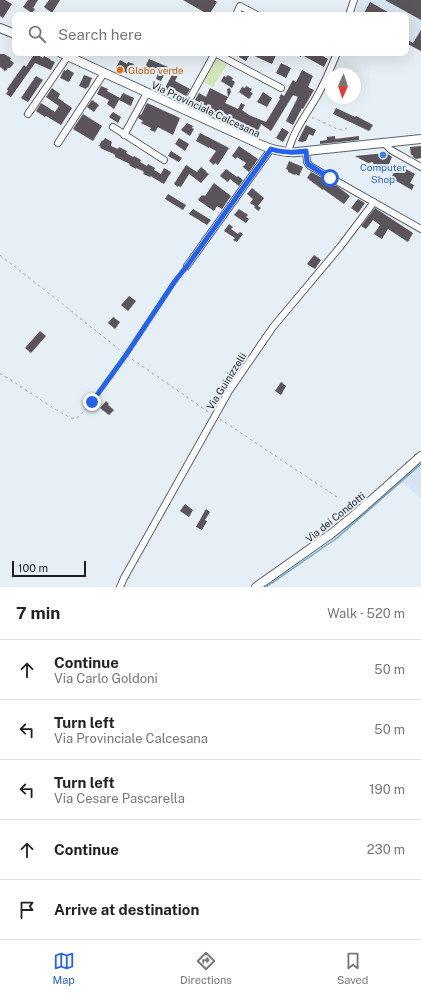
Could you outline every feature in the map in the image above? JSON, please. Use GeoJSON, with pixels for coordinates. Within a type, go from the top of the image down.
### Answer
{"type":"FeatureCollection","features":[{"type":"Feature","properties":{"kind":"main road"},"geometry":{"type":"LineString","coordinates":[[0,28],[12,33]]}},
{"type":"Feature","properties":{"kind":"main road","name":"Via Provinciale Calcesana"},"geometry":{"type":"LineString","coordinates":[[66,56],[279,152],[288,153],[421,139]]}},
{"type":"Feature","properties":{"kind":"main road","name":"Via dei Condotti"},"geometry":{"type":"LineString","coordinates":[[256,587],[331,534],[421,456]]}},
{"type":"Feature","properties":{"kind":"street"},"geometry":{"type":"LineString","coordinates":[[350,12],[354,0]]}},
{"type":"Feature","properties":{"kind":"street"},"geometry":{"type":"LineString","coordinates":[[237,12],[240,6],[251,12]]}},
{"type":"Feature","properties":{"kind":"street"},"geometry":{"type":"LineString","coordinates":[[28,114],[63,56]]}},
{"type":"Feature","properties":{"kind":"street"},"geometry":{"type":"LineString","coordinates":[[184,109],[213,56]]}},
{"type":"Feature","properties":{"kind":"street"},"geometry":{"type":"LineString","coordinates":[[221,56],[282,88]]}},
{"type":"Feature","properties":{"kind":"street"},"geometry":{"type":"LineString","coordinates":[[288,153],[292,141],[321,88],[333,56]]}},
{"type":"Feature","properties":{"kind":"street"},"geometry":{"type":"LineString","coordinates":[[58,143],[104,73]]}},
{"type":"Feature","properties":{"kind":"street"},"geometry":{"type":"LineString","coordinates":[[124,135],[147,93]]}},
{"type":"Feature","properties":{"kind":"street"},"geometry":{"type":"LineString","coordinates":[[113,127],[164,160]]}},
{"type":"Feature","properties":{"kind":"street"},"geometry":{"type":"LineString","coordinates":[[383,142],[391,150],[421,167]]}},
{"type":"Feature","properties":{"kind":"street"},"geometry":{"type":"LineString","coordinates":[[187,266],[271,149]]}},
{"type":"Feature","properties":{"kind":"street"},"geometry":{"type":"LineString","coordinates":[[306,151],[307,162],[310,166],[421,229]]}},
{"type":"Feature","properties":{"kind":"street","name":"Via Guinizzelli"},"geometry":{"type":"LineString","coordinates":[[120,587],[229,392],[272,327],[340,247],[374,202]]}},
{"type":"Feature","properties":{"kind":"path"},"geometry":{"type":"LineString","coordinates":[[306,114],[339,130],[347,128]]}},
{"type":"Feature","properties":{"kind":"path"},"geometry":{"type":"LineString","coordinates":[[0,255],[126,355],[204,409],[340,499]]}},
{"type":"Feature","properties":{"kind":"path"},"geometry":{"type":"LineString","coordinates":[[0,373],[58,411],[75,419],[92,402],[126,355],[160,302],[187,266]]}},
{"type":"Feature","properties":{"kind":"shaded area"},"geometry":{"type":"Polygon","coordinates":[[[360,0],[421,0],[421,52],[409,45],[409,12],[356,12],[360,0]]]}},
{"type":"Feature","properties":{"kind":"shaded area"},"geometry":{"type":"Polygon","coordinates":[[[421,464],[421,498],[401,481],[421,464]]]}},
{"type":"Feature","properties":{"kind":"green space"},"geometry":{"type":"Polygon","coordinates":[[[217,60],[227,64],[213,87],[204,82],[217,60]]]}},
{"type":"Feature","properties":{"kind":"building"},"geometry":{"type":"Polygon","coordinates":[[[0,0],[5,0],[12,4],[3,18],[0,16],[0,0]]]}},
{"type":"Feature","properties":{"kind":"building"},"geometry":{"type":"Polygon","coordinates":[[[28,0],[38,0],[33,8],[35,9],[33,12],[23,7],[28,0]]]}},
{"type":"Feature","properties":{"kind":"building"},"geometry":{"type":"Polygon","coordinates":[[[49,0],[60,0],[53,12],[44,7],[49,0]]]}},
{"type":"Feature","properties":{"kind":"building"},"geometry":{"type":"Polygon","coordinates":[[[183,0],[214,0],[217,2],[211,12],[204,12],[183,0]]]}},
{"type":"Feature","properties":{"kind":"building"},"geometry":{"type":"Polygon","coordinates":[[[385,0],[421,0],[421,20],[385,0]]]}},
{"type":"Feature","properties":{"kind":"building"},"geometry":{"type":"Polygon","coordinates":[[[370,2],[388,12],[365,12],[370,2]]]}},
{"type":"Feature","properties":{"kind":"building"},"geometry":{"type":"Polygon","coordinates":[[[421,30],[421,51],[409,45],[409,41],[413,43],[421,30]]]}},
{"type":"Feature","properties":{"kind":"building"},"geometry":{"type":"Polygon","coordinates":[[[0,54],[4,54],[11,58],[10,60],[14,63],[10,68],[7,68],[7,70],[4,71],[0,67],[0,54]]]}},
{"type":"Feature","properties":{"kind":"building"},"geometry":{"type":"Polygon","coordinates":[[[33,56],[40,56],[43,58],[44,56],[55,62],[51,70],[35,63],[11,97],[6,94],[8,91],[7,89],[24,65],[26,67],[33,56]]]}},
{"type":"Feature","properties":{"kind":"building"},"geometry":{"type":"Polygon","coordinates":[[[240,56],[249,56],[246,61],[240,56]]]}},
{"type":"Feature","properties":{"kind":"building"},"geometry":{"type":"Polygon","coordinates":[[[254,56],[276,56],[272,64],[254,56]]]}},
{"type":"Feature","properties":{"kind":"building"},"geometry":{"type":"Polygon","coordinates":[[[304,56],[322,56],[328,59],[324,67],[304,56]]]}},
{"type":"Feature","properties":{"kind":"building"},"geometry":{"type":"Polygon","coordinates":[[[149,59],[168,67],[161,81],[156,79],[158,73],[145,67],[149,59]]]}},
{"type":"Feature","properties":{"kind":"building"},"geometry":{"type":"Polygon","coordinates":[[[120,60],[127,64],[128,62],[134,64],[133,67],[136,68],[133,76],[116,68],[120,60]]]}},
{"type":"Feature","properties":{"kind":"building"},"geometry":{"type":"Polygon","coordinates":[[[281,63],[291,68],[286,78],[276,73],[281,63]]]}},
{"type":"Feature","properties":{"kind":"building"},"geometry":{"type":"Polygon","coordinates":[[[67,69],[74,73],[69,82],[60,78],[64,70],[66,71],[67,69]]]}},
{"type":"Feature","properties":{"kind":"building"},"geometry":{"type":"Polygon","coordinates":[[[302,70],[313,76],[308,87],[314,90],[293,125],[286,121],[298,97],[293,95],[271,131],[261,124],[258,131],[218,110],[217,113],[195,100],[199,93],[206,97],[210,88],[228,97],[227,89],[230,88],[231,92],[225,103],[238,109],[241,103],[245,105],[242,110],[249,115],[266,122],[280,99],[281,94],[284,96],[293,80],[296,82],[302,70]]]}},
{"type":"Feature","properties":{"kind":"building"},"geometry":{"type":"Polygon","coordinates":[[[174,71],[179,73],[175,81],[190,89],[186,96],[171,88],[170,91],[165,88],[174,71]]]}},
{"type":"Feature","properties":{"kind":"building"},"geometry":{"type":"Polygon","coordinates":[[[84,75],[92,78],[88,88],[87,87],[86,89],[79,86],[84,75]]]}},
{"type":"Feature","properties":{"kind":"building"},"geometry":{"type":"Polygon","coordinates":[[[228,75],[233,78],[232,80],[235,82],[232,88],[221,81],[224,76],[226,77],[228,75]]]}},
{"type":"Feature","properties":{"kind":"building"},"geometry":{"type":"Polygon","coordinates":[[[36,76],[43,80],[28,102],[21,98],[36,76]]]}},
{"type":"Feature","properties":{"kind":"building"},"geometry":{"type":"Polygon","coordinates":[[[101,86],[108,89],[107,91],[120,98],[114,109],[107,104],[109,100],[97,94],[101,86]]]}},
{"type":"Feature","properties":{"kind":"building"},"geometry":{"type":"Polygon","coordinates":[[[246,86],[252,89],[250,92],[253,93],[249,99],[239,92],[242,87],[245,88],[246,86]]]}},
{"type":"Feature","properties":{"kind":"building"},"geometry":{"type":"Polygon","coordinates":[[[52,88],[60,94],[58,98],[72,108],[61,125],[36,111],[41,103],[55,112],[59,106],[46,97],[52,88]]]}},
{"type":"Feature","properties":{"kind":"building"},"geometry":{"type":"Polygon","coordinates":[[[263,92],[272,98],[267,107],[257,102],[263,92]]]}},
{"type":"Feature","properties":{"kind":"building"},"geometry":{"type":"Polygon","coordinates":[[[123,93],[134,98],[131,106],[119,100],[123,93]]]}},
{"type":"Feature","properties":{"kind":"building"},"geometry":{"type":"Polygon","coordinates":[[[92,100],[99,105],[94,112],[87,107],[92,100]]]}},
{"type":"Feature","properties":{"kind":"building"},"geometry":{"type":"Polygon","coordinates":[[[147,103],[180,118],[173,135],[158,127],[155,132],[150,130],[151,128],[141,123],[143,121],[138,118],[147,103]]]}},
{"type":"Feature","properties":{"kind":"building"},"geometry":{"type":"Polygon","coordinates":[[[336,108],[373,125],[369,131],[333,114],[336,108]]]}},
{"type":"Feature","properties":{"kind":"building"},"geometry":{"type":"Polygon","coordinates":[[[113,112],[121,117],[118,123],[109,117],[113,112]]]}},
{"type":"Feature","properties":{"kind":"building"},"geometry":{"type":"Polygon","coordinates":[[[83,114],[102,126],[93,141],[73,129],[83,114]]]}},
{"type":"Feature","properties":{"kind":"building"},"geometry":{"type":"Polygon","coordinates":[[[187,123],[193,126],[192,128],[194,129],[190,136],[181,130],[187,123]]]}},
{"type":"Feature","properties":{"kind":"building"},"geometry":{"type":"Polygon","coordinates":[[[306,125],[316,130],[313,136],[309,134],[306,141],[298,141],[306,125]]]}},
{"type":"Feature","properties":{"kind":"building"},"geometry":{"type":"Polygon","coordinates":[[[282,128],[289,132],[283,142],[276,138],[282,128]]]}},
{"type":"Feature","properties":{"kind":"building"},"geometry":{"type":"Polygon","coordinates":[[[200,133],[229,148],[218,165],[215,163],[214,165],[209,161],[216,151],[196,141],[200,133]]]}},
{"type":"Feature","properties":{"kind":"building"},"geometry":{"type":"Polygon","coordinates":[[[335,136],[335,139],[359,136],[359,140],[320,144],[320,141],[327,140],[327,137],[335,136]]]}},
{"type":"Feature","properties":{"kind":"building"},"geometry":{"type":"Polygon","coordinates":[[[105,138],[112,142],[111,146],[118,149],[119,147],[127,151],[126,153],[141,160],[140,162],[147,166],[148,164],[155,168],[154,170],[161,174],[164,168],[171,172],[164,184],[151,176],[150,177],[143,174],[143,171],[136,169],[129,165],[130,164],[115,157],[114,154],[100,148],[101,147],[99,146],[102,140],[103,141],[105,138]]]}},
{"type":"Feature","properties":{"kind":"building"},"geometry":{"type":"Polygon","coordinates":[[[179,138],[189,144],[185,151],[175,144],[179,138]]]}},
{"type":"Feature","properties":{"kind":"building"},"geometry":{"type":"Polygon","coordinates":[[[239,146],[258,159],[249,172],[243,167],[246,163],[237,157],[236,159],[232,156],[239,146]]]}},
{"type":"Feature","properties":{"kind":"building"},"geometry":{"type":"Polygon","coordinates":[[[421,146],[421,158],[416,159],[413,155],[411,155],[410,147],[421,146]]]}},
{"type":"Feature","properties":{"kind":"building"},"geometry":{"type":"Polygon","coordinates":[[[171,151],[182,158],[179,162],[168,156],[171,151]]]}},
{"type":"Feature","properties":{"kind":"building"},"geometry":{"type":"Polygon","coordinates":[[[386,153],[392,157],[388,168],[380,169],[374,166],[373,162],[368,163],[355,156],[386,153]]]}},
{"type":"Feature","properties":{"kind":"building"},"geometry":{"type":"Polygon","coordinates":[[[289,161],[303,167],[299,176],[288,172],[286,169],[289,161]]]}},
{"type":"Feature","properties":{"kind":"building"},"geometry":{"type":"Polygon","coordinates":[[[186,165],[197,172],[201,167],[209,174],[201,183],[189,174],[181,187],[178,187],[174,184],[186,165]]]}},
{"type":"Feature","properties":{"kind":"building"},"geometry":{"type":"Polygon","coordinates":[[[398,165],[415,174],[410,183],[414,185],[412,190],[391,178],[398,165]]]}},
{"type":"Feature","properties":{"kind":"building"},"geometry":{"type":"Polygon","coordinates":[[[226,169],[243,180],[239,186],[230,179],[228,182],[220,176],[226,169]]]}},
{"type":"Feature","properties":{"kind":"building"},"geometry":{"type":"Polygon","coordinates":[[[311,172],[334,186],[337,186],[350,196],[344,204],[307,178],[311,172]]]}},
{"type":"Feature","properties":{"kind":"building"},"geometry":{"type":"Polygon","coordinates":[[[214,183],[231,196],[222,209],[217,206],[214,211],[198,200],[202,195],[205,196],[214,183]]]}},
{"type":"Feature","properties":{"kind":"building"},"geometry":{"type":"Polygon","coordinates":[[[252,188],[264,198],[258,206],[261,208],[258,211],[254,207],[255,206],[250,203],[253,199],[247,194],[252,188]]]}},
{"type":"Feature","properties":{"kind":"building"},"geometry":{"type":"Polygon","coordinates":[[[168,194],[186,205],[183,210],[165,199],[168,194]]]}},
{"type":"Feature","properties":{"kind":"building"},"geometry":{"type":"Polygon","coordinates":[[[358,199],[365,203],[358,213],[351,208],[358,199]]]}},
{"type":"Feature","properties":{"kind":"building"},"geometry":{"type":"Polygon","coordinates":[[[375,208],[413,233],[408,242],[388,229],[382,239],[374,234],[380,225],[373,220],[366,229],[361,226],[375,208]]]}},
{"type":"Feature","properties":{"kind":"building"},"geometry":{"type":"Polygon","coordinates":[[[193,209],[211,220],[207,225],[189,214],[193,209]]]}},
{"type":"Feature","properties":{"kind":"building"},"geometry":{"type":"Polygon","coordinates":[[[239,209],[248,215],[246,217],[249,219],[246,223],[234,215],[239,209]]]}},
{"type":"Feature","properties":{"kind":"building"},"geometry":{"type":"Polygon","coordinates":[[[229,224],[233,227],[231,229],[238,234],[240,232],[243,234],[237,242],[233,240],[235,238],[224,231],[229,224]]]}},
{"type":"Feature","properties":{"kind":"building"},"geometry":{"type":"Polygon","coordinates":[[[314,255],[321,260],[315,269],[307,264],[314,255]]]}},
{"type":"Feature","properties":{"kind":"building"},"geometry":{"type":"Polygon","coordinates":[[[129,296],[136,301],[128,311],[121,305],[129,296]]]}},
{"type":"Feature","properties":{"kind":"building"},"geometry":{"type":"Polygon","coordinates":[[[113,317],[120,322],[115,329],[108,323],[113,317]]]}},
{"type":"Feature","properties":{"kind":"building"},"geometry":{"type":"Polygon","coordinates":[[[40,331],[46,336],[31,353],[25,348],[40,331]]]}},
{"type":"Feature","properties":{"kind":"building"},"geometry":{"type":"Polygon","coordinates":[[[281,382],[286,386],[281,395],[275,391],[281,382]]]}},
{"type":"Feature","properties":{"kind":"building"},"geometry":{"type":"Polygon","coordinates":[[[106,401],[114,410],[109,415],[100,408],[106,401]]]}},
{"type":"Feature","properties":{"kind":"building"},"geometry":{"type":"Polygon","coordinates":[[[185,504],[193,510],[189,517],[180,511],[185,504]]]}},
{"type":"Feature","properties":{"kind":"building"},"geometry":{"type":"Polygon","coordinates":[[[206,509],[210,512],[205,520],[207,521],[202,530],[196,527],[206,509]]]}},
{"type":"Feature","properties":{"kind":"waterway"},"geometry":{"type":"LineString","coordinates":[[266,587],[337,538],[421,464]]}},
{"type":"Feature","properties":{"kind":"place","name":"Globo verde"},"geometry":{"type":"Point","coordinates":[120,70]}},
{"type":"Feature","properties":{"kind":"place","name":"Computer Shop"},"geometry":{"type":"Point","coordinates":[383,155]}},
{"type":"Feature","properties":{"kind":"route"},"geometry":{"type":"LineString","coordinates":[[92,402],[126,355],[160,302],[271,149],[288,153],[306,151],[308,164],[330,178]]}}]}
